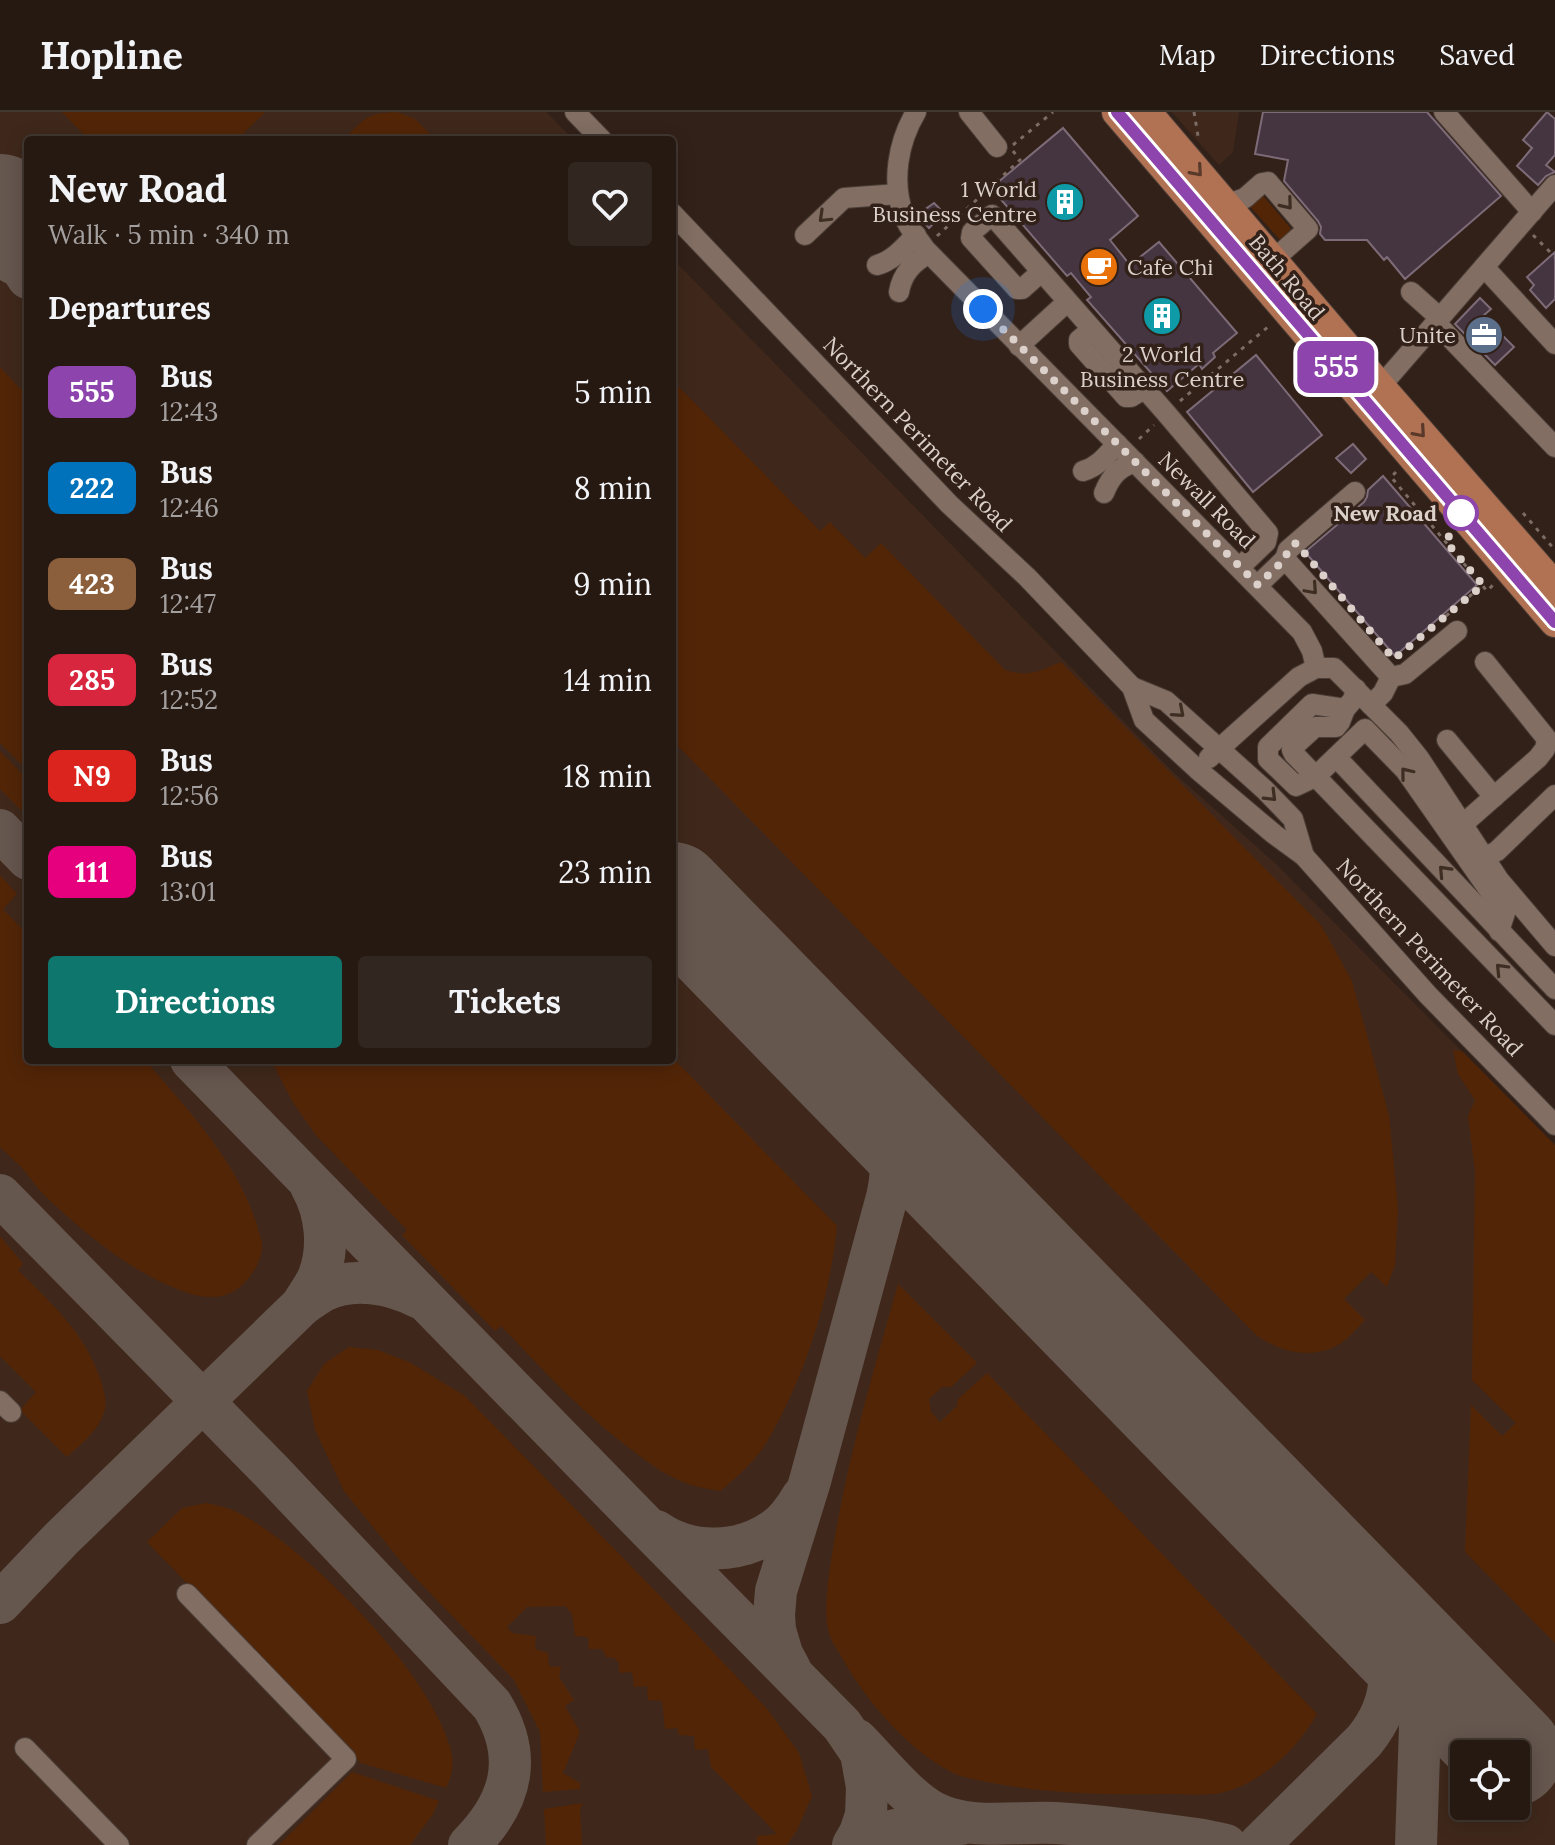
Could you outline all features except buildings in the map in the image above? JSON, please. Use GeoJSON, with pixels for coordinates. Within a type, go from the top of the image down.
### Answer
{"type":"FeatureCollection","features":[{"type":"Feature","properties":{"kind":"highway","name":"Bath Road"},"geometry":{"type":"LineString","coordinates":[[1117,112],[1555,622]]}},
{"type":"Feature","properties":{"kind":"highway","name":"Bath Road"},"geometry":{"type":"LineString","coordinates":[[1146,112],[1555,587]]}},
{"type":"Feature","properties":{"kind":"street"},"geometry":{"type":"LineString","coordinates":[[575,112],[598,136]]}},
{"type":"Feature","properties":{"kind":"street","name":"Newall Road"},"geometry":{"type":"LineString","coordinates":[[916,112],[905,132],[897,171],[904,218],[923,246],[1302,632],[1312,651],[1316,668]]}},
{"type":"Feature","properties":{"kind":"street"},"geometry":{"type":"LineString","coordinates":[[969,112],[997,147]]}},
{"type":"Feature","properties":{"kind":"street"},"geometry":{"type":"LineString","coordinates":[[1444,112],[1527,218]]}},
{"type":"Feature","properties":{"kind":"street"},"geometry":{"type":"LineString","coordinates":[[1226,205],[1245,198],[1262,183],[1268,182],[1308,229],[1273,260]]}},
{"type":"Feature","properties":{"kind":"street"},"geometry":{"type":"LineString","coordinates":[[840,183],[898,187]]}},
{"type":"Feature","properties":{"kind":"street"},"geometry":{"type":"LineString","coordinates":[[1380,387],[1555,186]]}},
{"type":"Feature","properties":{"kind":"street"},"geometry":{"type":"LineString","coordinates":[[805,235],[844,198],[898,187]]}},
{"type":"Feature","properties":{"kind":"street"},"geometry":{"type":"LineString","coordinates":[[1041,272],[1022,289],[1017,289],[971,238],[972,232],[992,215],[1268,533],[1266,542],[1240,567]]}},
{"type":"Feature","properties":{"kind":"street","name":"Northern Perimeter Road"},"geometry":{"type":"LineString","coordinates":[[676,217],[949,504],[1027,577],[1132,687],[1144,720],[1197,769],[1304,856],[1428,995],[1555,1125]]}},
{"type":"Feature","properties":{"kind":"street"},"geometry":{"type":"LineString","coordinates":[[877,265],[897,254],[923,246]]}},
{"type":"Feature","properties":{"kind":"street"},"geometry":{"type":"LineString","coordinates":[[899,292],[905,275],[918,259],[923,246]]}},
{"type":"Feature","properties":{"kind":"street"},"geometry":{"type":"LineString","coordinates":[[1484,267],[1553,338]]}},
{"type":"Feature","properties":{"kind":"street"},"geometry":{"type":"LineString","coordinates":[[1411,292],[1555,447]]}},
{"type":"Feature","properties":{"kind":"street"},"geometry":{"type":"LineString","coordinates":[[1019,346],[1067,302]]}},
{"type":"Feature","properties":{"kind":"street"},"geometry":{"type":"LineString","coordinates":[[1083,471],[1126,453]]}},
{"type":"Feature","properties":{"kind":"street"},"geometry":{"type":"LineString","coordinates":[[1104,493],[1109,481],[1122,467],[1126,453]]}},
{"type":"Feature","properties":{"kind":"street"},"geometry":{"type":"LineString","coordinates":[[1258,585],[1285,559],[1288,550],[1355,492]]}},
{"type":"Feature","properties":{"kind":"street"},"geometry":{"type":"LineString","coordinates":[[1285,559],[1391,677]]}},
{"type":"Feature","properties":{"kind":"street"},"geometry":{"type":"LineString","coordinates":[[1391,677],[1405,674],[1448,626]]}},
{"type":"Feature","properties":{"kind":"street"},"geometry":{"type":"LineString","coordinates":[[1462,825],[1538,758],[1545,749],[1547,739],[1485,662]]}},
{"type":"Feature","properties":{"kind":"street"},"geometry":{"type":"LineString","coordinates":[[1197,769],[1299,677],[1316,668],[1334,668],[1399,733],[1419,758],[1499,880],[1555,946]]}},
{"type":"Feature","properties":{"kind":"street"},"geometry":{"type":"LineString","coordinates":[[1371,705],[1383,693],[1391,677]]}},
{"type":"Feature","properties":{"kind":"street","name":"Northern Perimeter Road"},"geometry":{"type":"LineString","coordinates":[[1132,687],[1166,701],[1265,790],[1293,819],[1304,856]]}},
{"type":"Feature","properties":{"kind":"street"},"geometry":{"type":"LineString","coordinates":[[1356,689],[1353,700],[1336,727],[1315,727],[1292,750],[1294,754],[1310,780],[1555,1025]]}},
{"type":"Feature","properties":{"kind":"street"},"geometry":{"type":"LineString","coordinates":[[1310,780],[1365,729],[1405,770],[1505,913],[1499,931]]}},
{"type":"Feature","properties":{"kind":"street"},"geometry":{"type":"LineString","coordinates":[[1447,740],[1494,797]]}},
{"type":"Feature","properties":{"kind":"street"},"geometry":{"type":"LineString","coordinates":[[1336,757],[1555,989]]}},
{"type":"Feature","properties":{"kind":"street"},"geometry":{"type":"LineString","coordinates":[[1484,858],[1497,851],[1555,795]]}},
{"type":"Feature","properties":{"kind":"street"},"geometry":{"type":"LineString","coordinates":[[187,1594],[346,1759],[257,1845]]}},
{"type":"Feature","properties":{"kind":"street"},"geometry":{"type":"LineString","coordinates":[[25,1748],[119,1845]]}},
{"type":"Feature","properties":{"kind":"path"},"geometry":{"type":"LineString","coordinates":[[923,246],[1020,160],[1010,147],[1053,112]]}},
{"type":"Feature","properties":{"kind":"path"},"geometry":{"type":"LineString","coordinates":[[1194,112],[1199,137]]}},
{"type":"Feature","properties":{"kind":"path"},"geometry":{"type":"LineString","coordinates":[[1527,218],[1555,257]]}},
{"type":"Feature","properties":{"kind":"path"},"geometry":{"type":"LineString","coordinates":[[1126,453],[1166,413],[1274,320]]}},
{"type":"Feature","properties":{"kind":"path"},"geometry":{"type":"LineString","coordinates":[[1399,470],[1391,477],[1487,591],[1496,583]]}},
{"type":"Feature","properties":{"kind":"path"},"geometry":{"type":"LineString","coordinates":[[1448,626],[1483,585]]}},
{"type":"Feature","properties":{"kind":"shaded area"},"geometry":{"type":"Polygon","coordinates":[[[0,112],[546,112],[570,136],[24,136],[24,1064],[676,1064],[676,262],[1172,771],[1276,864],[1555,1145],[1555,1845],[0,1845],[0,112]]]}},
{"type":"Feature","properties":{"kind":"shaded area"},"geometry":{"type":"Polygon","coordinates":[[[62,112],[265,112],[241,136],[85,136],[62,112]]]}},
{"type":"Feature","properties":{"kind":"shaded area"},"geometry":{"type":"Polygon","coordinates":[[[397,112],[415,119],[432,136],[347,136],[366,118],[397,112]]]}},
{"type":"Feature","properties":{"kind":"shaded area"},"geometry":{"type":"Polygon","coordinates":[[[1172,112],[1239,112],[1233,152],[1219,165],[1172,112]]]}},
{"type":"Feature","properties":{"kind":"shaded area"},"geometry":{"type":"Polygon","coordinates":[[[1259,191],[1293,231],[1281,241],[1246,202],[1259,191]]]}},
{"type":"Feature","properties":{"kind":"shaded area"},"geometry":{"type":"Polygon","coordinates":[[[0,367],[24,393],[24,767],[0,743],[0,367]]]}},
{"type":"Feature","properties":{"kind":"shaded area"},"geometry":{"type":"Polygon","coordinates":[[[676,384],[820,531],[830,522],[865,558],[881,543],[1005,670],[1028,673],[1061,662],[1321,925],[1352,981],[1389,1115],[1398,1208],[1395,1265],[1387,1287],[1371,1272],[1344,1299],[1365,1320],[1340,1344],[1315,1352],[1294,1352],[1256,1335],[676,744],[676,384]]]}},
{"type":"Feature","properties":{"kind":"shaded area"},"geometry":{"type":"Polygon","coordinates":[[[0,751],[24,776],[24,813],[0,789],[0,751]]]}},
{"type":"Feature","properties":{"kind":"shaded area"},"geometry":{"type":"Polygon","coordinates":[[[0,875],[17,894],[3,909],[24,931],[24,1064],[148,1064],[210,1137],[237,1179],[262,1241],[258,1264],[240,1287],[228,1294],[206,1297],[170,1286],[132,1266],[95,1240],[45,1196],[0,1147],[0,875]]]}},
{"type":"Feature","properties":{"kind":"shaded area"},"geometry":{"type":"Polygon","coordinates":[[[1453,1050],[1462,1051],[1555,1145],[1555,1643],[1465,1552],[1471,1405],[1502,1436],[1516,1423],[1472,1380],[1475,1171],[1468,1116],[1475,1100],[1458,1074],[1453,1050]]]}},
{"type":"Feature","properties":{"kind":"shaded area"},"geometry":{"type":"Polygon","coordinates":[[[676,1061],[837,1226],[830,1276],[809,1350],[790,1398],[760,1453],[721,1491],[698,1487],[667,1475],[614,1436],[580,1407],[501,1326],[495,1331],[402,1235],[407,1230],[315,1134],[292,1101],[273,1064],[676,1064],[676,1061]]]}},
{"type":"Feature","properties":{"kind":"shaded area"},"geometry":{"type":"Polygon","coordinates":[[[0,1236],[23,1264],[18,1270],[76,1332],[102,1385],[105,1397],[103,1416],[90,1435],[67,1457],[20,1410],[36,1392],[0,1356],[0,1236]]]}},
{"type":"Feature","properties":{"kind":"shaded area"},"geometry":{"type":"Polygon","coordinates":[[[898,1284],[977,1363],[951,1387],[942,1387],[929,1399],[931,1412],[940,1422],[957,1406],[958,1399],[987,1373],[1317,1714],[1295,1745],[1266,1771],[1244,1785],[1221,1793],[1201,1795],[1057,1792],[976,1780],[951,1772],[918,1750],[888,1721],[861,1688],[830,1636],[826,1617],[827,1588],[851,1456],[898,1284]]]}},
{"type":"Feature","properties":{"kind":"shaded area"},"geometry":{"type":"Polygon","coordinates":[[[349,1347],[378,1350],[411,1363],[465,1396],[768,1710],[799,1753],[812,1796],[787,1845],[757,1845],[757,1836],[777,1834],[711,1767],[708,1749],[695,1750],[694,1736],[679,1735],[677,1728],[665,1729],[662,1701],[648,1700],[647,1686],[634,1687],[632,1672],[619,1673],[619,1663],[614,1658],[606,1657],[602,1649],[589,1649],[588,1637],[575,1636],[572,1614],[565,1606],[527,1607],[507,1627],[512,1633],[536,1636],[535,1649],[548,1653],[549,1666],[561,1667],[559,1677],[574,1700],[565,1706],[580,1732],[563,1773],[580,1783],[580,1789],[543,1792],[540,1732],[514,1680],[407,1569],[344,1491],[315,1430],[307,1391],[324,1364],[349,1347]]]}},
{"type":"Feature","properties":{"kind":"shaded area"},"geometry":{"type":"Polygon","coordinates":[[[206,1503],[235,1511],[296,1552],[329,1581],[391,1648],[438,1716],[452,1758],[446,1788],[361,1763],[147,1542],[182,1508],[206,1503]]]}},
{"type":"Feature","properties":{"kind":"shaded area"},"geometry":{"type":"Polygon","coordinates":[[[352,1772],[439,1801],[410,1845],[279,1845],[352,1772]]]}},
{"type":"Feature","properties":{"kind":"shaded area"},"geometry":{"type":"Polygon","coordinates":[[[583,1803],[580,1809],[582,1845],[546,1845],[544,1809],[583,1803]]]}},
{"type":"Feature","properties":{"kind":"taxiway"},"geometry":{"type":"LineString","coordinates":[[0,236],[24,272]]}},
{"type":"Feature","properties":{"kind":"taxiway"},"geometry":{"type":"LineString","coordinates":[[0,830],[24,855]]}},
{"type":"Feature","properties":{"kind":"taxiway"},"geometry":{"type":"LineString","coordinates":[[195,1064],[842,1725],[861,1753],[867,1787],[866,1815],[853,1845]]}},
{"type":"Feature","properties":{"kind":"taxiway"},"geometry":{"type":"LineString","coordinates":[[790,1669],[775,1630],[776,1591],[810,1481],[890,1183],[889,1146],[870,1098]]}},
{"type":"Feature","properties":{"kind":"taxiway"},"geometry":{"type":"LineString","coordinates":[[0,1603],[61,1539],[302,1305],[318,1278],[325,1243],[323,1219],[311,1186]]}},
{"type":"Feature","properties":{"kind":"taxiway"},"geometry":{"type":"LineString","coordinates":[[0,1195],[271,1471],[492,1705],[508,1743],[508,1779],[495,1813],[469,1845]]}},
{"type":"Feature","properties":{"kind":"taxiway"},"geometry":{"type":"LineString","coordinates":[[302,1305],[335,1286],[359,1283],[397,1288],[420,1298]]}},
{"type":"Feature","properties":{"kind":"taxiway"},"geometry":{"type":"LineString","coordinates":[[656,1531],[669,1539],[699,1548],[746,1544],[778,1527],[802,1497]]}},
{"type":"Feature","properties":{"kind":"taxiway"},"geometry":{"type":"LineString","coordinates":[[1259,1845],[1364,1741],[1383,1709],[1390,1677],[1388,1661],[1385,1645],[1370,1611]]}},
{"type":"Feature","properties":{"kind":"taxiway"},"geometry":{"type":"LineString","coordinates":[[1400,1641],[1414,1668],[1421,1697],[1416,1845]]}},
{"type":"Feature","properties":{"kind":"taxiway"},"geometry":{"type":"LineString","coordinates":[[857,1740],[913,1798],[947,1818],[993,1824],[1094,1826],[1226,1845]]}},
{"type":"Feature","properties":{"kind":"taxiway"},"geometry":{"type":"LineString","coordinates":[[859,1845],[896,1830],[961,1824]]}},
{"type":"Feature","properties":{"kind":"runway"},"geometry":{"type":"LineString","coordinates":[[0,207],[24,231]]}},
{"type":"Feature","properties":{"kind":"runway"},"geometry":{"type":"LineString","coordinates":[[676,899],[1496,1740]]}},
{"type":"Feature","properties":{"kind":"bus line","name":"555"},"geometry":{"type":"LineString","coordinates":[[1117,112],[1555,622]]}},
{"type":"Feature","properties":{"kind":"place","name":"1 World Business Centre"},"geometry":{"type":"Point","coordinates":[1065,202]}},
{"type":"Feature","properties":{"kind":"place","name":"Cafe Chi"},"geometry":{"type":"Point","coordinates":[1099,267]}},
{"type":"Feature","properties":{"kind":"place","name":"2 World Business Centre"},"geometry":{"type":"Point","coordinates":[1162,316]}},
{"type":"Feature","properties":{"kind":"place","name":"Unite"},"geometry":{"type":"Point","coordinates":[1484,335]}},
{"type":"Feature","properties":{"kind":"place","name":"New Road"},"geometry":{"type":"Point","coordinates":[1461,513]}},
{"type":"Feature","properties":{"kind":"route"},"geometry":{"type":"LineString","coordinates":[[983,309],[1258,585],[1285,559],[1288,550],[1296,543],[1394,659],[1483,585],[1446,542],[1461,513]]}}]}
